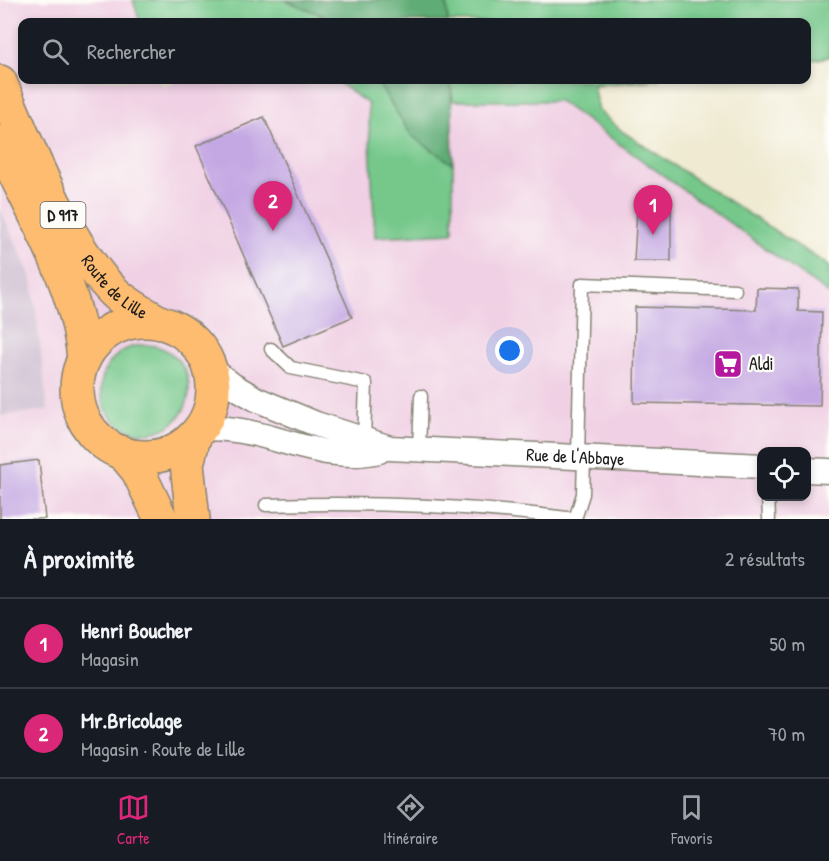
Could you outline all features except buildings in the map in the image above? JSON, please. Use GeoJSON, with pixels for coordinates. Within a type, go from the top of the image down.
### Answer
{"type":"FeatureCollection","features":[{"type":"Feature","properties":{"kind":"main road","name":"Route de Lille"},"geometry":{"type":"LineString","coordinates":[[0,82],[34,160],[76,241],[114,292],[159,322]]}},
{"type":"Feature","properties":{"kind":"main road","name":"Route de Lille"},"geometry":{"type":"LineString","coordinates":[[0,142],[73,300],[82,332],[84,358]]}},
{"type":"Feature","properties":{"kind":"main road"},"geometry":{"type":"LineString","coordinates":[[193,519],[187,464],[197,433],[209,413],[213,395],[210,368],[203,352],[191,338],[176,328],[159,322],[137,321],[116,328],[97,340],[84,358],[77,386],[82,414],[98,438],[123,453],[141,457],[160,456],[178,449],[197,433]]}},
{"type":"Feature","properties":{"kind":"main road"},"geometry":{"type":"LineString","coordinates":[[123,453],[138,471],[161,519]]}},
{"type":"Feature","properties":{"kind":"street","name":"Rue de l'Abbaye"},"geometry":{"type":"LineString","coordinates":[[210,368],[232,386],[256,399],[390,448],[757,466]]}},
{"type":"Feature","properties":{"kind":"street","name":"Rue de l'Abbaye"},"geometry":{"type":"LineString","coordinates":[[197,433],[221,427],[245,431],[307,450],[372,453],[390,448]]}},
{"type":"Feature","properties":{"kind":"street"},"geometry":{"type":"LineString","coordinates":[[811,470],[829,471]]}},
{"type":"Feature","properties":{"kind":"lane"},"geometry":{"type":"LineString","coordinates":[[266,504],[363,502],[526,512],[575,519],[583,494],[581,458],[582,284],[735,290]]}},
{"type":"Feature","properties":{"kind":"lane"},"geometry":{"type":"LineString","coordinates":[[271,350],[291,368],[366,383],[364,440]]}},
{"type":"Feature","properties":{"kind":"lane"},"geometry":{"type":"LineString","coordinates":[[419,450],[421,396]]}},
{"type":"Feature","properties":{"kind":"lane"},"geometry":{"type":"LineString","coordinates":[[768,501],[769,519]]}},
{"type":"Feature","properties":{"kind":"shaded area"},"geometry":{"type":"Polygon","coordinates":[[[0,0],[133,0],[139,18],[18,18],[18,84],[161,84],[162,86],[167,84],[340,84],[368,104],[375,236],[453,233],[453,101],[559,101],[829,294],[829,519],[0,519],[0,416],[48,410],[32,279],[0,208],[0,0]]]}},
{"type":"Feature","properties":{"kind":"shaded area"},"geometry":{"type":"Polygon","coordinates":[[[0,208],[32,279],[48,410],[0,416],[0,208]]]}},
{"type":"Feature","properties":{"kind":"green space"},"geometry":{"type":"Polygon","coordinates":[[[133,0],[285,0],[327,18],[139,18],[133,0]]]}},
{"type":"Feature","properties":{"kind":"green space"},"geometry":{"type":"Polygon","coordinates":[[[285,0],[446,0],[448,18],[327,18],[285,0]]]}},
{"type":"Feature","properties":{"kind":"green space"},"geometry":{"type":"Polygon","coordinates":[[[446,0],[829,0],[829,57],[811,60],[811,18],[448,18],[446,0]]]}},
{"type":"Feature","properties":{"kind":"green space"},"geometry":{"type":"Polygon","coordinates":[[[340,84],[379,84],[412,136],[453,164],[453,233],[375,237],[368,104],[340,84]]]}},
{"type":"Feature","properties":{"kind":"green space"},"geometry":{"type":"Polygon","coordinates":[[[379,84],[451,84],[453,164],[412,136],[379,84]]]}},
{"type":"Feature","properties":{"kind":"green space"},"geometry":{"type":"Polygon","coordinates":[[[451,84],[606,84],[593,85],[598,110],[623,132],[829,266],[829,294],[559,101],[453,101],[451,84]]]}},
{"type":"Feature","properties":{"kind":"green space"},"geometry":{"type":"Polygon","coordinates":[[[145,345],[170,352],[182,364],[189,389],[182,414],[170,426],[145,433],[120,426],[108,414],[101,389],[108,364],[120,352],[145,345]]]}},
{"type":"Feature","properties":{"kind":"place","name":"Mr.Bricolage"},"geometry":{"type":"Point","coordinates":[273,231]}},
{"type":"Feature","properties":{"kind":"place","name":"Henri Boucher"},"geometry":{"type":"Point","coordinates":[653,235]}},
{"type":"Feature","properties":{"kind":"place","name":"Aldi"},"geometry":{"type":"Point","coordinates":[728,364]}}]}
